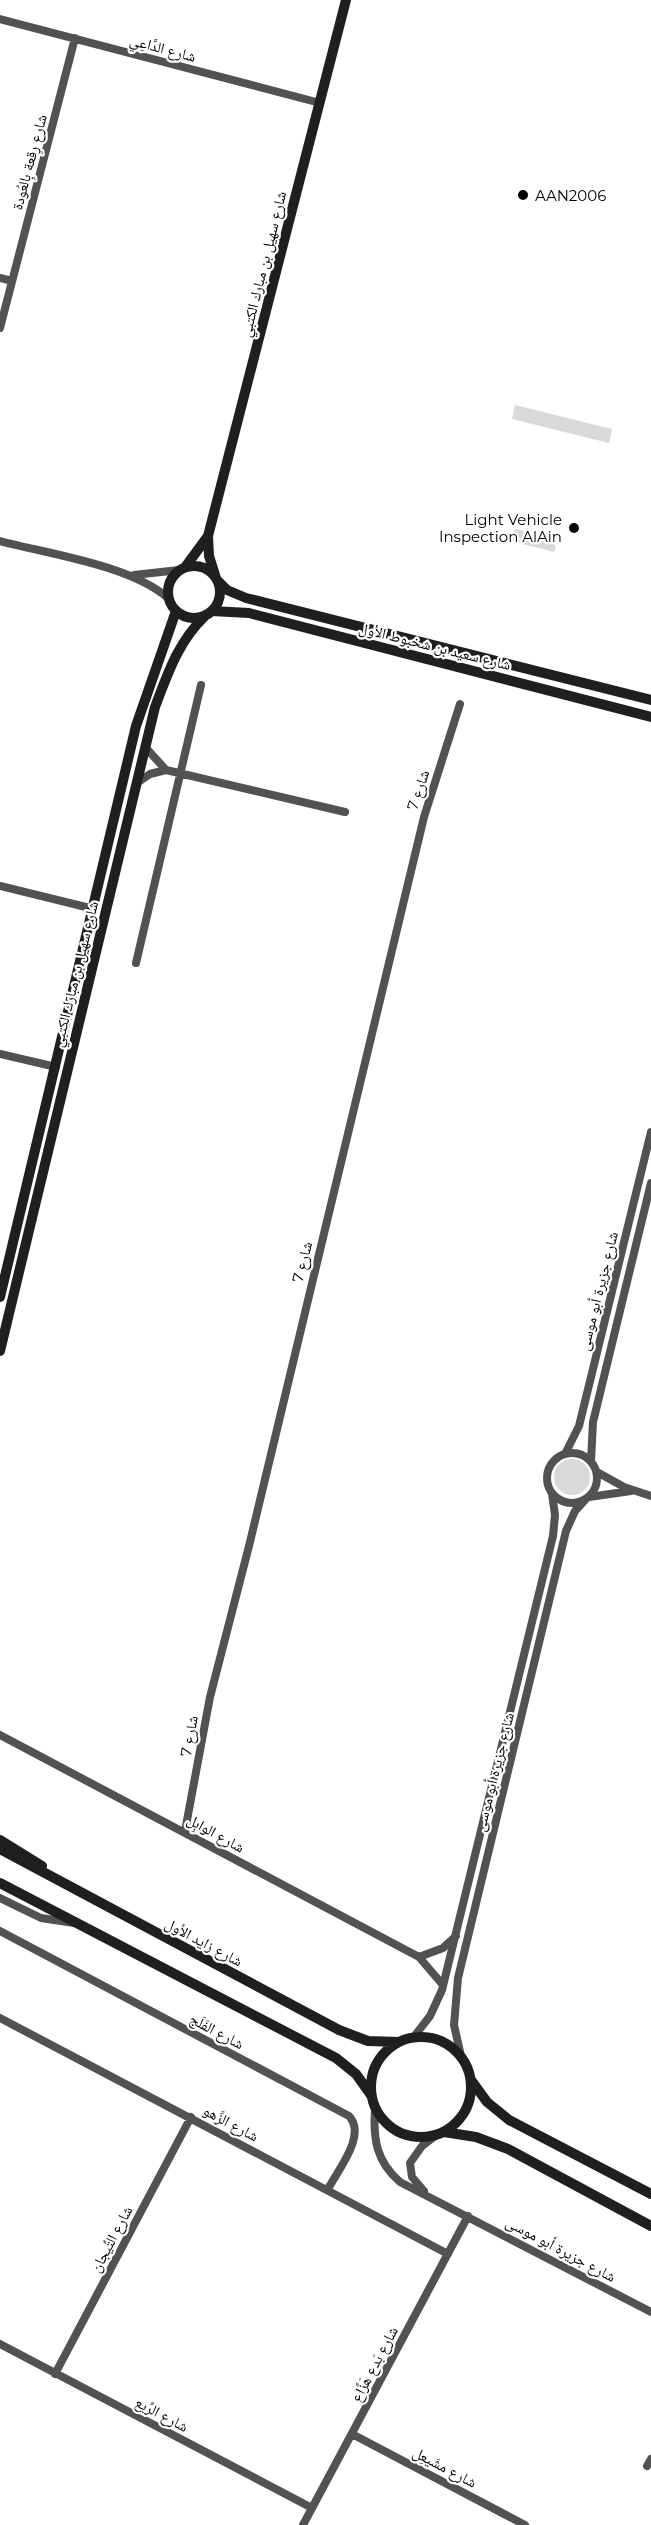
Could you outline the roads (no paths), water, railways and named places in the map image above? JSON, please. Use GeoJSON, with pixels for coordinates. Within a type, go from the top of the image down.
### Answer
{"type":"FeatureCollection","features":[{"type":"Feature","properties":{"kind":"street","name":"شارع سهيل بن مبارك الكتبي"},"geometry":{"type":"LineString","coordinates":[[217,579],[209,556],[208,536],[346,0]]}},
{"type":"Feature","properties":{"kind":"street","name":"شارع الدَّاعِي"},"geometry":{"type":"LineString","coordinates":[[0,19],[320,103]]}},
{"type":"Feature","properties":{"kind":"street","name":"شارع رِقعة بِالعُودة"},"geometry":{"type":"LineString","coordinates":[[0,328],[75,38]]}},
{"type":"Feature","properties":{"kind":"street"},"geometry":{"type":"LineString","coordinates":[[0,278],[12,281]]}},
{"type":"Feature","properties":{"kind":"street","name":"شارع سهيل بن مبارك الكتبي"},"geometry":{"type":"LineString","coordinates":[[183,568],[208,536]]}},
{"type":"Feature","properties":{"kind":"street"},"geometry":{"type":"LineString","coordinates":[[0,542],[129,575],[150,584],[168,598],[176,611],[190,618],[208,614],[220,598],[217,579],[202,567],[129,575]]}},
{"type":"Feature","properties":{"kind":"street"},"geometry":{"type":"LineString","coordinates":[[168,598],[169,582],[183,568]]}},
{"type":"Feature","properties":{"kind":"street","name":"شارع سعيد بن شخبوط الأول"},"geometry":{"type":"LineString","coordinates":[[217,579],[227,590],[246,598],[651,700]]}},
{"type":"Feature","properties":{"kind":"street","name":"شارع سهيل بن مبارك الكتبي"},"geometry":{"type":"LineString","coordinates":[[0,1297],[136,726],[176,611]]}},
{"type":"Feature","properties":{"kind":"street","name":"شارع سهيل بن مبارك الكتبي"},"geometry":{"type":"LineString","coordinates":[[0,1351],[155,707],[175,655],[189,633],[208,614]]}},
{"type":"Feature","properties":{"kind":"street","name":"شارع سعيد بن شخبوط الأول"},"geometry":{"type":"LineString","coordinates":[[208,614],[249,614],[651,717]]}},
{"type":"Feature","properties":{"kind":"street"},"geometry":{"type":"LineString","coordinates":[[136,963],[201,685]]}},
{"type":"Feature","properties":{"kind":"street","name":"شارع 7"},"geometry":{"type":"LineString","coordinates":[[185,1831],[210,1697],[249,1546],[424,817],[460,704]]}},
{"type":"Feature","properties":{"kind":"street"},"geometry":{"type":"LineString","coordinates":[[146,748],[166,770]]}},
{"type":"Feature","properties":{"kind":"street"},"geometry":{"type":"LineString","coordinates":[[137,783],[150,774],[166,770],[345,812]]}},
{"type":"Feature","properties":{"kind":"street"},"geometry":{"type":"LineString","coordinates":[[0,886],[94,909]]}},
{"type":"Feature","properties":{"kind":"street"},"geometry":{"type":"LineString","coordinates":[[0,1054],[56,1067]]}},
{"type":"Feature","properties":{"kind":"street","name":"شارع جزيرة أبو موسى"},"geometry":{"type":"LineString","coordinates":[[565,1454],[579,1426],[651,1132]]}},
{"type":"Feature","properties":{"kind":"street","name":"شارع جزيرة أبو موسى"},"geometry":{"type":"LineString","coordinates":[[591,1461],[593,1422],[651,1183]]}},
{"type":"Feature","properties":{"kind":"street"},"geometry":{"type":"LineString","coordinates":[[586,1499],[596,1486],[597,1472],[591,1461],[583,1456],[565,1454],[558,1458],[548,1471],[547,1479],[552,1494],[563,1502],[577,1503],[586,1499],[633,1491]]}},
{"type":"Feature","properties":{"kind":"street"},"geometry":{"type":"LineString","coordinates":[[597,1472],[633,1491],[651,1496]]}},
{"type":"Feature","properties":{"kind":"street","name":"شارع جزيرة أبو موسى"},"geometry":{"type":"LineString","coordinates":[[413,2038],[430,2016],[443,1985],[456,1935],[553,1536],[555,1515],[552,1494]]}},
{"type":"Feature","properties":{"kind":"street","name":"شارع جزيرة أبو موسى"},"geometry":{"type":"LineString","coordinates":[[461,2055],[454,2025],[458,1978],[566,1531],[572,1517],[586,1499]]}},
{"type":"Feature","properties":{"kind":"street","name":"شارع الوابِل"},"geometry":{"type":"LineString","coordinates":[[0,1735],[419,1957],[443,1985]]}},
{"type":"Feature","properties":{"kind":"street"},"geometry":{"type":"LineString","coordinates":[[0,1840],[37,1862],[60,1883]]}},
{"type":"Feature","properties":{"kind":"street","name":"شارع زايد الأول"},"geometry":{"type":"LineString","coordinates":[[0,1849],[60,1883],[353,2036],[384,2043],[399,2042]]}},
{"type":"Feature","properties":{"kind":"street"},"geometry":{"type":"LineString","coordinates":[[0,1883],[336,2058],[356,2074],[371,2095]]}},
{"type":"Feature","properties":{"kind":"street"},"geometry":{"type":"LineString","coordinates":[[0,1898],[48,1921],[77,1923]]}},
{"type":"Feature","properties":{"kind":"street","name":"شارع الفَلَج"},"geometry":{"type":"LineString","coordinates":[[0,1931],[349,2116],[355,2125],[355,2136],[328,2189]]}},
{"type":"Feature","properties":{"kind":"street"},"geometry":{"type":"LineString","coordinates":[[419,1957],[443,1948],[456,1935]]}},
{"type":"Feature","properties":{"kind":"street","name":"شارع الزَّهو"},"geometry":{"type":"LineString","coordinates":[[0,2018],[448,2254]]}},
{"type":"Feature","properties":{"kind":"street"},"geometry":{"type":"LineString","coordinates":[[651,2194],[509,2120],[487,2102],[471,2079],[461,2055],[439,2040],[413,2038],[399,2042],[379,2060],[372,2077],[371,2095],[375,2109],[384,2122],[397,2132],[420,2138],[439,2134],[476,2137],[500,2146],[651,2226]]}},
{"type":"Feature","properties":{"kind":"street"},"geometry":{"type":"LineString","coordinates":[[439,2134],[463,2114],[470,2098],[471,2079]]}},
{"type":"Feature","properties":{"kind":"street","name":"شارع جزيرة أبو موسى"},"geometry":{"type":"LineString","coordinates":[[375,2109],[374,2140],[383,2164],[399,2182],[427,2194],[651,2312]]}},
{"type":"Feature","properties":{"kind":"street","name":"شارع التِّيجان"},"geometry":{"type":"LineString","coordinates":[[55,2374],[191,2117]]}},
{"type":"Feature","properties":{"kind":"street","name":"شارع جزيرة أبو موسى"},"geometry":{"type":"LineString","coordinates":[[427,2194],[412,2177],[410,2163],[422,2146],[439,2134]]}},
{"type":"Feature","properties":{"kind":"street","name":"شارع بَدع هَزَّاع"},"geometry":{"type":"LineString","coordinates":[[303,2525],[468,2216]]}},
{"type":"Feature","properties":{"kind":"street","name":"شارع الرِّيع"},"geometry":{"type":"LineString","coordinates":[[0,2344],[312,2508]]}},
{"type":"Feature","properties":{"kind":"street","name":"شارع مشَيعِل"},"geometry":{"type":"LineString","coordinates":[[352,2434],[525,2525]]}},
{"type":"Feature","properties":{"kind":"place","name":"AAN2006"},"geometry":{"type":"Point","coordinates":[523,195]}},
{"type":"Feature","properties":{"kind":"place","name":"Light Vehicle Inspection AlAin"},"geometry":{"type":"Point","coordinates":[574,528]}}]}
